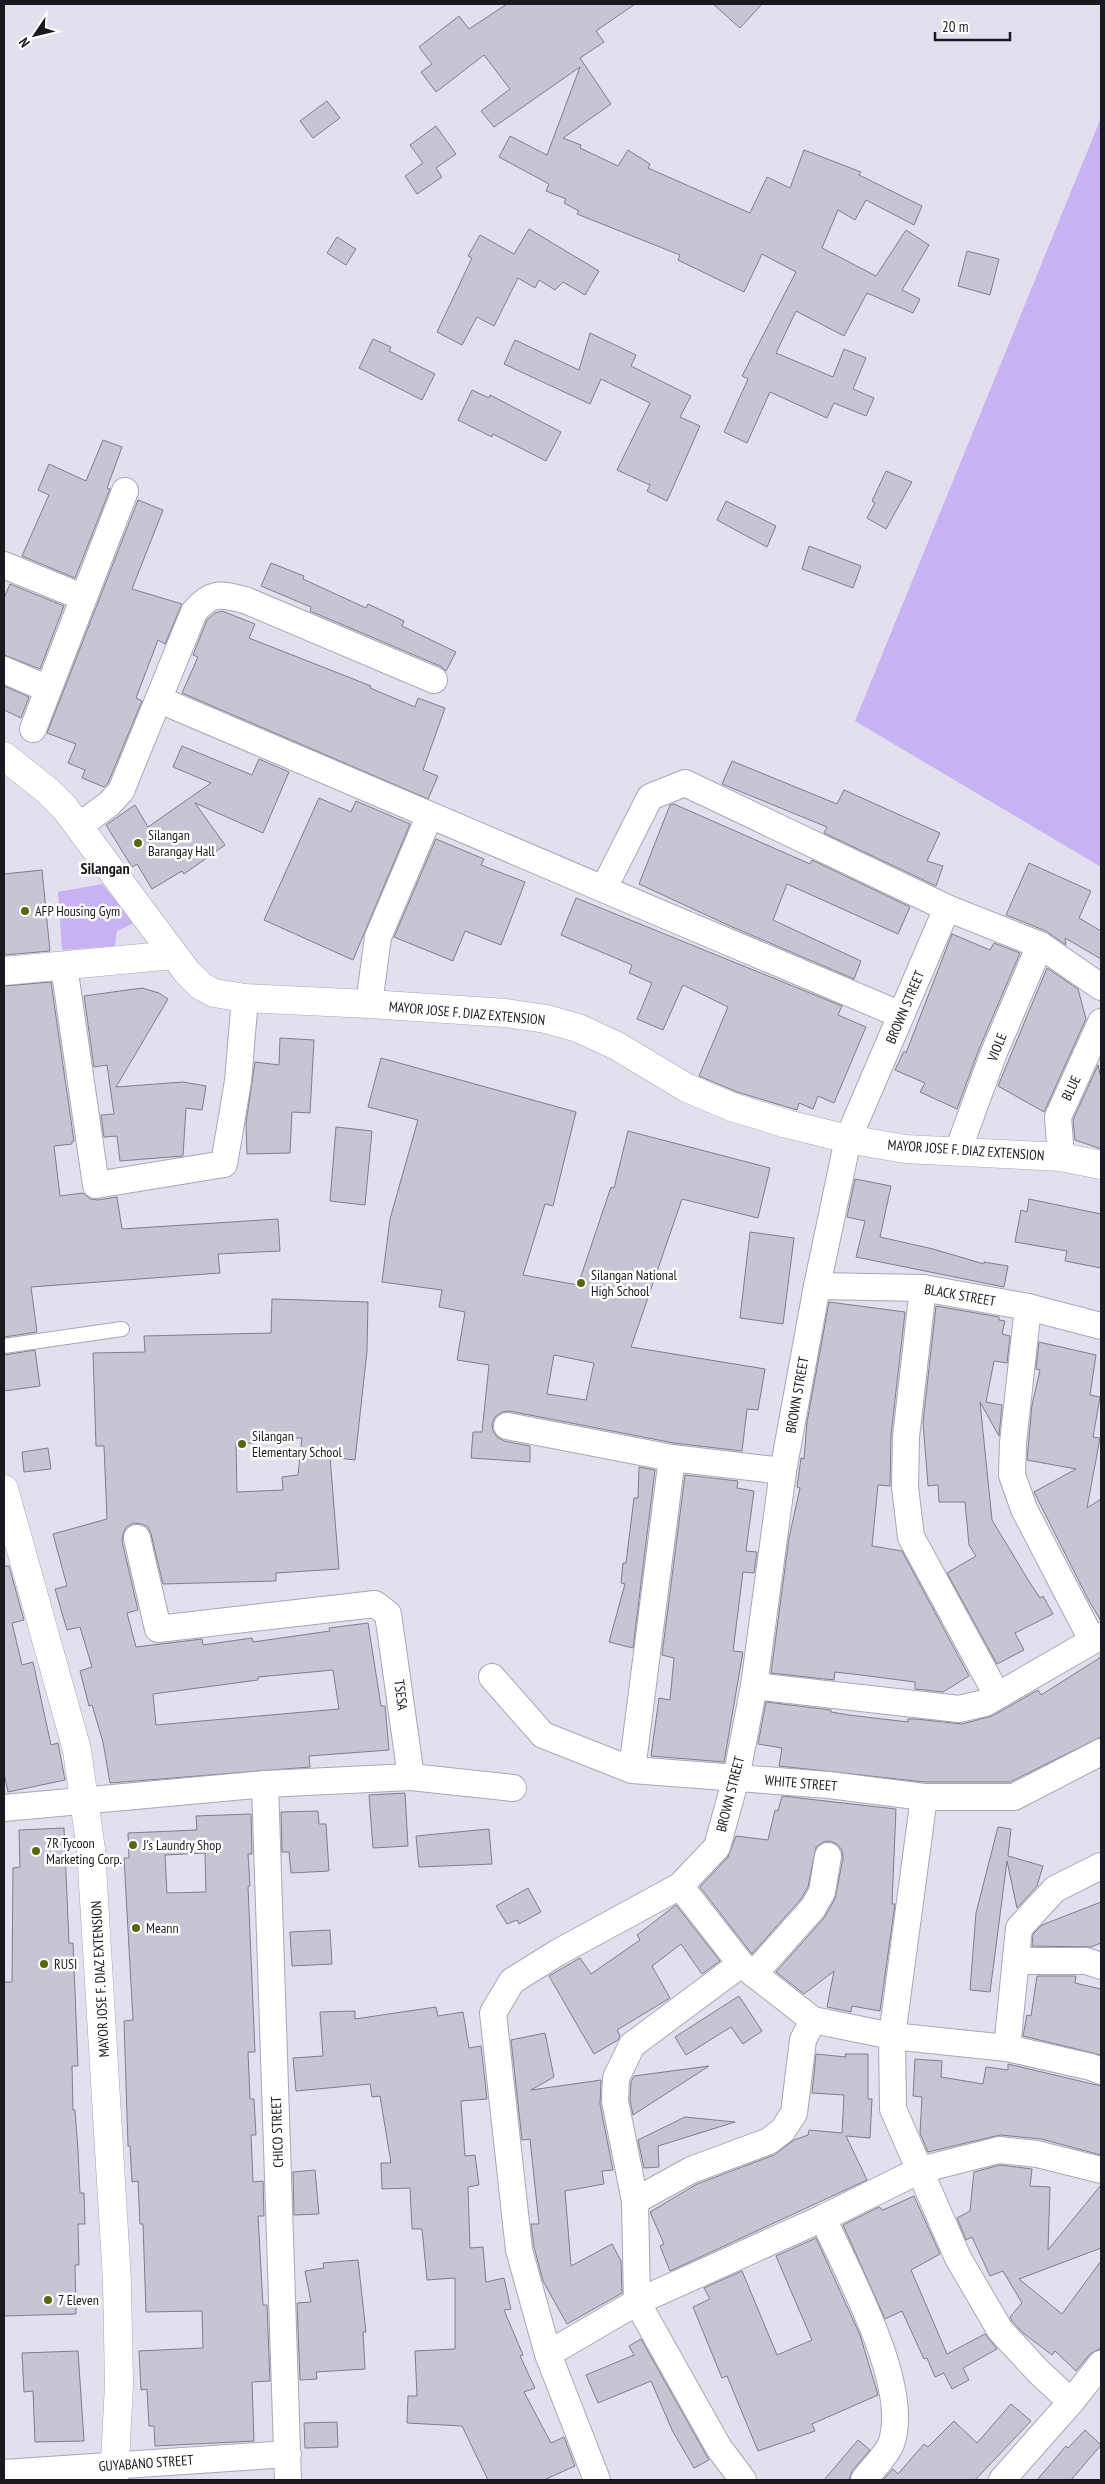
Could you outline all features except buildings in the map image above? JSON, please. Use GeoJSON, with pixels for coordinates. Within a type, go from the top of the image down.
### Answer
{"type":"FeatureCollection","features":[{"type":"Feature","properties":{"kind":"street"},"geometry":{"type":"LineString","coordinates":[[33,729],[82,597],[125,491]]}},
{"type":"Feature","properties":{"kind":"street"},"geometry":{"type":"LineString","coordinates":[[4,565],[82,597]]}},
{"type":"Feature","properties":{"kind":"street"},"geometry":{"type":"LineString","coordinates":[[79,826],[121,792],[160,700],[194,612],[205,600],[220,594],[245,600],[434,680]]}},
{"type":"Feature","properties":{"kind":"street"},"geometry":{"type":"LineString","coordinates":[[4,670],[48,689]]}},
{"type":"Feature","properties":{"kind":"street"},"geometry":{"type":"LineString","coordinates":[[160,700],[429,817],[604,888],[901,1015]]}},
{"type":"Feature","properties":{"kind":"street","name":"MAYOR JOSE F. DIAZ EXTENSION"},"geometry":{"type":"LineString","coordinates":[[4,756],[48,791],[79,826],[174,955],[201,986],[214,993],[245,998],[506,1013],[546,1019],[578,1028],[616,1046],[687,1088],[732,1107],[787,1124],[848,1139],[905,1148],[1061,1157],[1101,1165]]}},
{"type":"Feature","properties":{"kind":"street"},"geometry":{"type":"LineString","coordinates":[[604,888],[650,797],[685,783],[947,908],[1040,946],[1101,987]]}},
{"type":"Feature","properties":{"kind":"street"},"geometry":{"type":"LineString","coordinates":[[369,1004],[378,937],[429,817]]}},
{"type":"Feature","properties":{"kind":"street","name":"BROWN STREET"},"geometry":{"type":"LineString","coordinates":[[597,2480],[548,2354],[519,2250],[493,2013],[512,1982],[558,1953],[680,1886],[717,1848],[736,1778],[754,1686],[783,1471],[817,1286],[848,1139],[947,908]]}},
{"type":"Feature","properties":{"kind":"street","name":"VIOLE"},"geometry":{"type":"LineString","coordinates":[[958,1151],[993,1055],[1040,946]]}},
{"type":"Feature","properties":{"kind":"street"},"geometry":{"type":"LineString","coordinates":[[4,971],[174,955]]}},
{"type":"Feature","properties":{"kind":"street"},"geometry":{"type":"LineString","coordinates":[[64,966],[96,1185],[224,1164],[238,1081],[245,998]]}},
{"type":"Feature","properties":{"kind":"street","name":"BLUE"},"geometry":{"type":"LineString","coordinates":[[1061,1157],[1058,1117],[1101,1022]]}},
{"type":"Feature","properties":{"kind":"street","name":"BLACK STREET"},"geometry":{"type":"LineString","coordinates":[[817,1286],[923,1288],[1028,1307],[1101,1326]]}},
{"type":"Feature","properties":{"kind":"street"},"geometry":{"type":"LineString","coordinates":[[923,1288],[906,1437],[905,1488],[911,1537],[997,1695]]}},
{"type":"Feature","properties":{"kind":"street"},"geometry":{"type":"LineString","coordinates":[[754,1686],[959,1709],[985,1704],[997,1695],[1097,1638],[1024,1509],[1012,1475],[1013,1443],[1028,1307]]}},
{"type":"Feature","properties":{"kind":"street"},"geometry":{"type":"LineString","coordinates":[[507,1426],[672,1458],[783,1471]]}},
{"type":"Feature","properties":{"kind":"street"},"geometry":{"type":"LineString","coordinates":[[632,1770],[672,1458]]}},
{"type":"Feature","properties":{"kind":"street","name":"MAYOR JOSE F. DIAZ EXTENSION"},"geometry":{"type":"LineString","coordinates":[[4,1489],[75,1741],[86,1802],[96,1912],[117,2281],[120,2385],[114,2473]]}},
{"type":"Feature","properties":{"kind":"street","name":"TSESA"},"geometry":{"type":"LineString","coordinates":[[137,1538],[158,1629],[375,1604],[388,1614],[412,1777]]}},
{"type":"Feature","properties":{"kind":"street","name":"WHITE STREET"},"geometry":{"type":"LineString","coordinates":[[492,1678],[543,1734],[632,1770],[829,1785],[924,1797],[1014,1798],[1101,1752]]}},
{"type":"Feature","properties":{"kind":"street"},"geometry":{"type":"LineString","coordinates":[[4,1808],[86,1802],[265,1784],[412,1777],[513,1788]]}},
{"type":"Feature","properties":{"kind":"street","name":"CHICO STREET"},"geometry":{"type":"LineString","coordinates":[[265,1784],[288,2480]]}},
{"type":"Feature","properties":{"kind":"street"},"geometry":{"type":"LineString","coordinates":[[924,1797],[892,2036],[893,2109],[958,2258],[1000,2330],[1038,2371],[1071,2402]]}},
{"type":"Feature","properties":{"kind":"street"},"geometry":{"type":"LineString","coordinates":[[743,2480],[719,2448],[637,2302],[635,2201],[615,2101],[616,2078],[621,2064],[632,2045],[748,1969],[814,1908],[825,1883],[828,1856]]}},
{"type":"Feature","properties":{"kind":"street"},"geometry":{"type":"LineString","coordinates":[[1007,2048],[1019,1928],[1055,1889],[1101,1866]]}},
{"type":"Feature","properties":{"kind":"street"},"geometry":{"type":"LineString","coordinates":[[680,1886],[748,1969],[813,2020],[892,2036],[1007,2048],[1091,2066],[1101,2071]]}},
{"type":"Feature","properties":{"kind":"street"},"geometry":{"type":"LineString","coordinates":[[1016,1961],[1086,1961],[1101,1966]]}},
{"type":"Feature","properties":{"kind":"street"},"geometry":{"type":"LineString","coordinates":[[635,2201],[691,2170],[769,2141],[783,2130],[794,2113],[803,2040],[813,2020]]}},
{"type":"Feature","properties":{"kind":"street"},"geometry":{"type":"LineString","coordinates":[[548,2354],[637,2302],[823,2218],[920,2170],[999,2150],[1037,2154],[1101,2170]]}},
{"type":"Feature","properties":{"kind":"street"},"geometry":{"type":"LineString","coordinates":[[823,2218],[885,2357],[896,2403],[891,2445],[864,2480]]}},
{"type":"Feature","properties":{"kind":"street"},"geometry":{"type":"LineString","coordinates":[[1002,2480],[1071,2402],[1101,2364]]}},
{"type":"Feature","properties":{"kind":"street","name":"GUYABANO STREET"},"geometry":{"type":"LineString","coordinates":[[4,2473],[114,2473],[288,2454]]}},
{"type":"Feature","properties":{"kind":"lane"},"geometry":{"type":"LineString","coordinates":[[4,1346],[122,1329]]}},
{"type":"Feature","properties":{"kind":"shaded area"},"geometry":{"type":"Polygon","coordinates":[[[1101,118],[1101,867],[855,721],[1101,118]]]}},
{"type":"Feature","properties":{"kind":"shaded area"},"geometry":{"type":"Polygon","coordinates":[[[102,884],[134,923],[117,931],[115,946],[62,950],[58,892],[102,884]]]}},
{"type":"Feature","properties":{"kind":"place","name":"Silangan Barangay Hall"},"geometry":{"type":"Point","coordinates":[138,843]}},
{"type":"Feature","properties":{"kind":"place","name":"AFP Housing Gym"},"geometry":{"type":"Point","coordinates":[25,911]}},
{"type":"Feature","properties":{"kind":"place","name":"Silangan National High School"},"geometry":{"type":"Point","coordinates":[581,1283]}},
{"type":"Feature","properties":{"kind":"place","name":"Silangan Elementary School"},"geometry":{"type":"Point","coordinates":[242,1444]}},
{"type":"Feature","properties":{"kind":"place","name":"J's Laundry Shop"},"geometry":{"type":"Point","coordinates":[133,1845]}},
{"type":"Feature","properties":{"kind":"place","name":"7R Tycoon Marketing Corp."},"geometry":{"type":"Point","coordinates":[36,1851]}},
{"type":"Feature","properties":{"kind":"place","name":"Meann"},"geometry":{"type":"Point","coordinates":[136,1928]}},
{"type":"Feature","properties":{"kind":"place","name":"RUSI"},"geometry":{"type":"Point","coordinates":[44,1964]}},
{"type":"Feature","properties":{"kind":"place","name":"7 Eleven"},"geometry":{"type":"Point","coordinates":[48,2300]}},
{"type":"Feature","properties":{"kind":"district","name":"Silangan"},"geometry":{"type":"Point","coordinates":[105,868]}}]}
